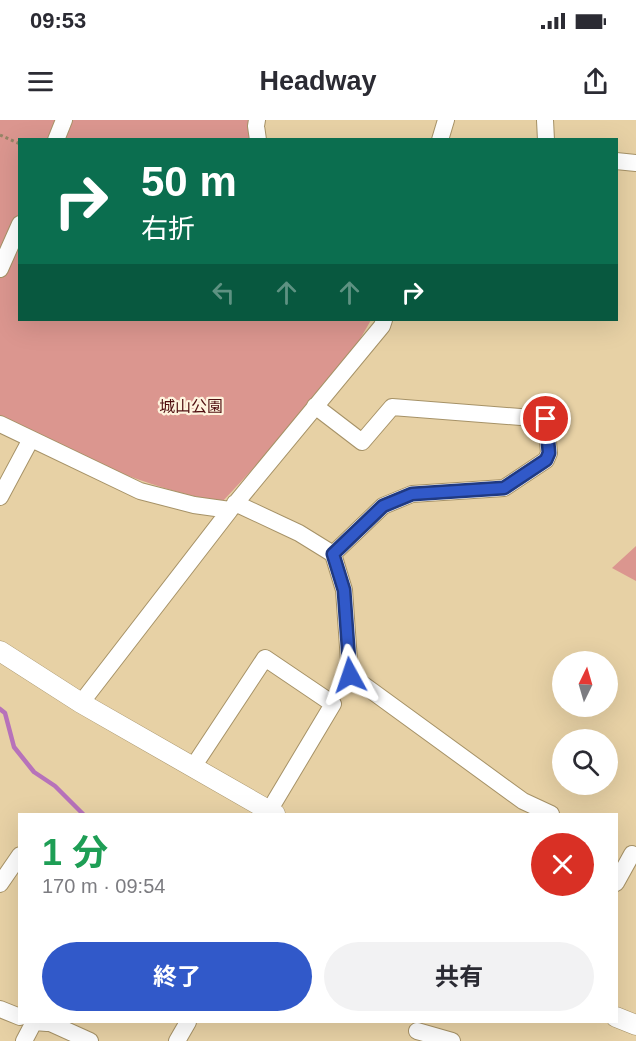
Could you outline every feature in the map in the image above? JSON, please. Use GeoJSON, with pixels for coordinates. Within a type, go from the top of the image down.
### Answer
{"type":"FeatureCollection","features":[{"type":"Feature","properties":{"kind":"street"},"geometry":{"type":"LineString","coordinates":[[57,138],[64,120]]}},
{"type":"Feature","properties":{"kind":"street"},"geometry":{"type":"LineString","coordinates":[[257,120],[258,138]]}},
{"type":"Feature","properties":{"kind":"street"},"geometry":{"type":"LineString","coordinates":[[441,138],[446,120]]}},
{"type":"Feature","properties":{"kind":"street"},"geometry":{"type":"LineString","coordinates":[[545,120],[546,138]]}},
{"type":"Feature","properties":{"kind":"street"},"geometry":{"type":"LineString","coordinates":[[618,161],[636,163]]}},
{"type":"Feature","properties":{"kind":"street"},"geometry":{"type":"LineString","coordinates":[[0,269],[18,228]]}},
{"type":"Feature","properties":{"kind":"street"},"geometry":{"type":"LineString","coordinates":[[81,703],[233,507],[382,326],[384,321]]}},
{"type":"Feature","properties":{"kind":"street"},"geometry":{"type":"LineString","coordinates":[[315,406],[362,442],[392,406],[546,419],[549,453],[546,460],[504,488],[412,494],[383,506],[333,554]]}},
{"type":"Feature","properties":{"kind":"street"},"geometry":{"type":"LineString","coordinates":[[0,424],[140,491],[194,505],[233,507],[299,533],[333,554],[344,590],[350,675],[519,808],[546,813]]}},
{"type":"Feature","properties":{"kind":"street"},"geometry":{"type":"LineString","coordinates":[[0,497],[31,439]]}},
{"type":"Feature","properties":{"kind":"street"},"geometry":{"type":"LineString","coordinates":[[0,651],[81,703],[272,813],[333,704],[265,658],[193,767]]}},
{"type":"Feature","properties":{"kind":"street"},"geometry":{"type":"LineString","coordinates":[[618,848],[634,855],[618,880]]}},
{"type":"Feature","properties":{"kind":"street"},"geometry":{"type":"LineString","coordinates":[[0,884],[18,858]]}},
{"type":"Feature","properties":{"kind":"street"},"geometry":{"type":"LineString","coordinates":[[0,1009],[18,1016]]}},
{"type":"Feature","properties":{"kind":"street"},"geometry":{"type":"LineString","coordinates":[[618,1018],[636,1025]]}},
{"type":"Feature","properties":{"kind":"street"},"geometry":{"type":"LineString","coordinates":[[24,1041],[39,1023]]}},
{"type":"Feature","properties":{"kind":"street"},"geometry":{"type":"LineString","coordinates":[[43,1023],[90,1041]]}},
{"type":"Feature","properties":{"kind":"street"},"geometry":{"type":"LineString","coordinates":[[177,1041],[185,1023]]}},
{"type":"Feature","properties":{"kind":"street"},"geometry":{"type":"LineString","coordinates":[[417,1031],[452,1041]]}},
{"type":"Feature","properties":{"kind":"path"},"geometry":{"type":"LineString","coordinates":[[0,135],[18,143]]}},
{"type":"Feature","properties":{"kind":"green space","name":"城山公園"},"geometry":{"type":"Polygon","coordinates":[[[0,120],[263,120],[258,138],[18,138],[18,321],[370,321],[339,376],[222,502],[136,479],[0,422],[0,120]]]}},
{"type":"Feature","properties":{"kind":"green space"},"geometry":{"type":"Polygon","coordinates":[[[636,546],[636,581],[612,568],[636,546]]]}},
{"type":"Feature","properties":{"kind":"waterway"},"geometry":{"type":"LineString","coordinates":[[0,709],[5,713],[14,747],[34,772],[55,786],[82,813]]}},
{"type":"Feature","properties":{"kind":"route"},"geometry":{"type":"LineString","coordinates":[[350,675],[344,590],[333,554],[383,506],[412,494],[504,488],[546,460],[549,453],[546,419]]}}]}
